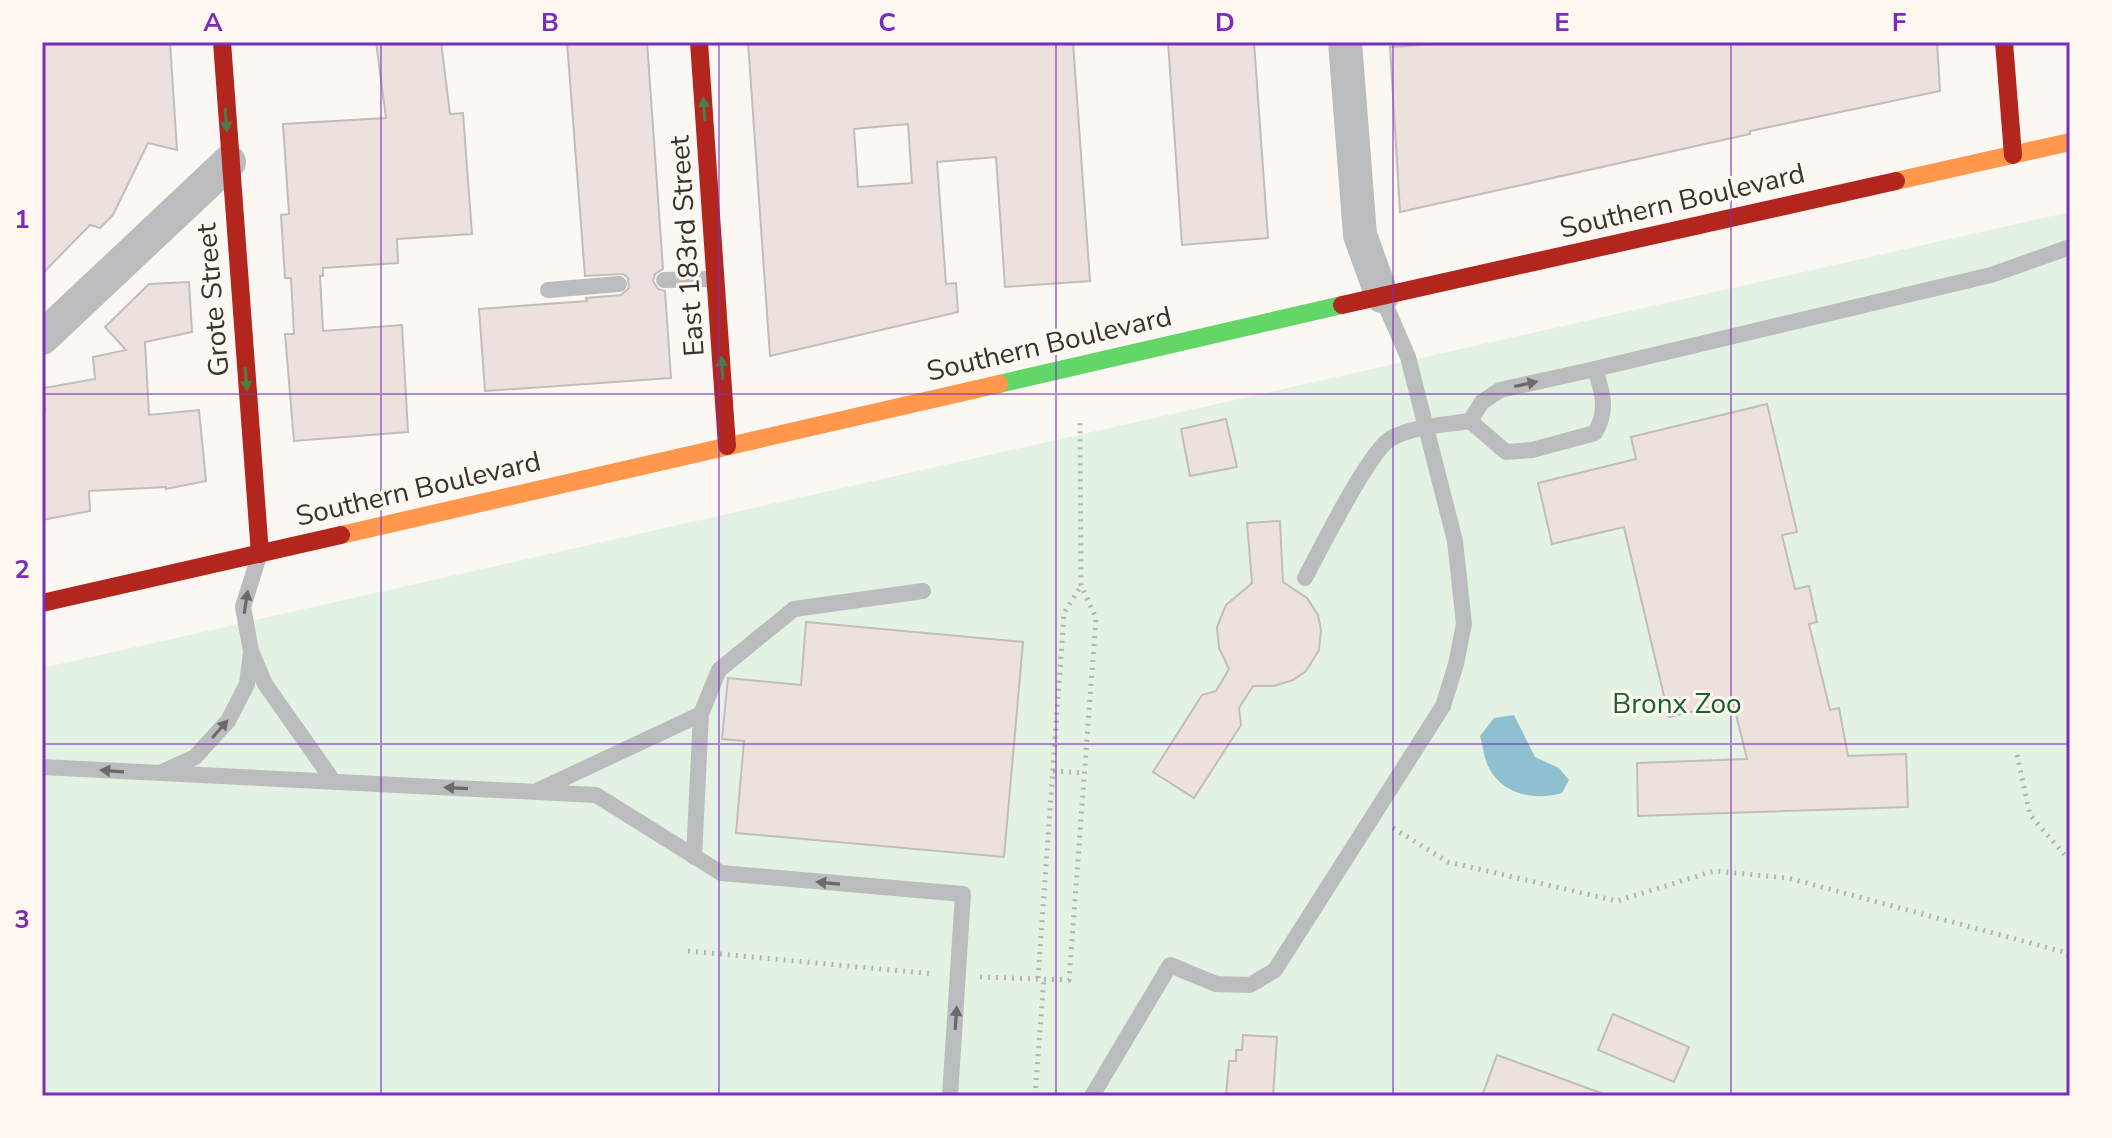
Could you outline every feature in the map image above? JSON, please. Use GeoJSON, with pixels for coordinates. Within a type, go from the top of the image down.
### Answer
{"type":"FeatureCollection","features":[{"type":"Feature","properties":{"kind":"main road","name":"Grote Street"},"geometry":{"type":"LineString","coordinates":[[222,42],[260,554]]}},
{"type":"Feature","properties":{"kind":"main road","name":"East 183rd Street"},"geometry":{"type":"LineString","coordinates":[[699,42],[727,446]]}},
{"type":"Feature","properties":{"kind":"main road"},"geometry":{"type":"LineString","coordinates":[[2004,42],[2013,155]]}},
{"type":"Feature","properties":{"kind":"main road","name":"Southern Boulevard"},"geometry":{"type":"LineString","coordinates":[[42,603],[2070,142]]}},
{"type":"Feature","properties":{"kind":"street"},"geometry":{"type":"LineString","coordinates":[[1345,42],[1360,235],[1382,296]]}},
{"type":"Feature","properties":{"kind":"street"},"geometry":{"type":"LineString","coordinates":[[42,338],[229,162]]}},
{"type":"Feature","properties":{"kind":"lane"},"geometry":{"type":"LineString","coordinates":[[1470,421],[1482,402],[1500,390],[1991,275],[2070,247]]}},
{"type":"Feature","properties":{"kind":"lane"},"geometry":{"type":"LineString","coordinates":[[664,280],[716,278]]}},
{"type":"Feature","properties":{"kind":"lane"},"geometry":{"type":"LineString","coordinates":[[548,290],[619,284]]}},
{"type":"Feature","properties":{"kind":"lane"},"geometry":{"type":"LineString","coordinates":[[1092,1096],[1170,965],[1216,984],[1250,985],[1275,970],[1443,706],[1464,624],[1455,541],[1408,357],[1382,296]]}},
{"type":"Feature","properties":{"kind":"lane"},"geometry":{"type":"LineString","coordinates":[[1305,578],[1367,466],[1389,440],[1426,427],[1470,421],[1506,452],[1532,450],[1595,433],[1604,417],[1595,369]]}},
{"type":"Feature","properties":{"kind":"lane"},"geometry":{"type":"LineString","coordinates":[[260,554],[243,607],[251,651],[265,684],[334,782]]}},
{"type":"Feature","properties":{"kind":"lane"},"geometry":{"type":"LineString","coordinates":[[694,857],[701,714],[719,670],[794,609],[923,591]]}},
{"type":"Feature","properties":{"kind":"lane"},"geometry":{"type":"LineString","coordinates":[[158,774],[195,757],[228,721],[247,684],[251,651]]}},
{"type":"Feature","properties":{"kind":"lane"},"geometry":{"type":"LineString","coordinates":[[533,792],[701,714]]}},
{"type":"Feature","properties":{"kind":"lane"},"geometry":{"type":"LineString","coordinates":[[42,767],[596,795],[721,873],[963,894],[950,1096]]}},
{"type":"Feature","properties":{"kind":"path"},"geometry":{"type":"LineString","coordinates":[[688,951],[958,977],[1069,980],[1096,618],[1081,585],[1080,423]]}},
{"type":"Feature","properties":{"kind":"path"},"geometry":{"type":"LineString","coordinates":[[1035,1096],[1064,613],[1081,585]]}},
{"type":"Feature","properties":{"kind":"path"},"geometry":{"type":"LineString","coordinates":[[2017,755],[2030,815],[2070,861]]}},
{"type":"Feature","properties":{"kind":"path"},"geometry":{"type":"LineString","coordinates":[[1053,771],[1084,773]]}},
{"type":"Feature","properties":{"kind":"path"},"geometry":{"type":"LineString","coordinates":[[1373,816],[1448,862],[1617,901],[1714,871],[1788,878],[2064,952],[2070,957]]}},
{"type":"Feature","properties":{"kind":"green space","name":"Bronx Zoo"},"geometry":{"type":"Polygon","coordinates":[[[2070,212],[2070,1096],[42,1096],[42,668],[2070,212]]]}},
{"type":"Feature","properties":{"kind":"water"},"geometry":{"type":"Polygon","coordinates":[[[1514,715],[1535,757],[1559,768],[1569,780],[1562,793],[1541,796],[1521,794],[1503,784],[1489,768],[1480,736],[1494,718],[1514,715]]]}},
{"type":"Feature","properties":{"kind":"building"},"geometry":{"type":"Polygon","coordinates":[[[42,42],[170,42],[177,150],[148,143],[113,215],[100,228],[90,225],[42,274],[42,42]]]}},
{"type":"Feature","properties":{"kind":"building"},"geometry":{"type":"Polygon","coordinates":[[[376,42],[441,42],[450,114],[463,113],[472,234],[397,239],[398,263],[323,268],[323,276],[320,276],[323,331],[402,325],[408,432],[294,441],[285,334],[294,334],[291,278],[285,278],[281,215],[289,214],[283,124],[386,118],[376,42]]]}},
{"type":"Feature","properties":{"kind":"building"},"geometry":{"type":"Polygon","coordinates":[[[567,42],[647,42],[663,269],[655,274],[653,281],[658,289],[665,291],[671,378],[485,391],[479,309],[587,301],[586,298],[621,295],[629,288],[628,278],[623,274],[585,276],[567,42]]]}},
{"type":"Feature","properties":{"kind":"building"},"geometry":{"type":"Polygon","coordinates":[[[748,42],[1073,42],[1090,281],[1005,287],[996,157],[937,162],[946,284],[956,283],[958,312],[770,356],[748,42]],[[908,124],[854,129],[858,187],[912,183],[908,124]]]}},
{"type":"Feature","properties":{"kind":"building"},"geometry":{"type":"Polygon","coordinates":[[[1168,42],[1254,42],[1268,238],[1182,245],[1168,42]]]}},
{"type":"Feature","properties":{"kind":"building"},"geometry":{"type":"Polygon","coordinates":[[[1467,42],[1937,42],[1940,91],[1750,131],[1750,134],[1400,212],[1390,47],[1467,42]]]}},
{"type":"Feature","properties":{"kind":"building"},"geometry":{"type":"Polygon","coordinates":[[[189,282],[192,332],[145,342],[149,415],[199,410],[206,481],[166,489],[89,491],[90,511],[42,520],[44,388],[95,379],[93,357],[126,350],[105,327],[149,284],[189,282]]]}},
{"type":"Feature","properties":{"kind":"building"},"geometry":{"type":"Polygon","coordinates":[[[1767,404],[1797,532],[1782,535],[1795,589],[1809,586],[1817,622],[1809,624],[1830,710],[1839,708],[1848,756],[1906,754],[1908,807],[1638,816],[1637,763],[1747,759],[1733,702],[1669,717],[1624,527],[1552,544],[1538,483],[1636,459],[1631,437],[1767,404]]]}},
{"type":"Feature","properties":{"kind":"building"},"geometry":{"type":"Polygon","coordinates":[[[1226,419],[1237,467],[1190,476],[1181,429],[1226,419]]]}},
{"type":"Feature","properties":{"kind":"building"},"geometry":{"type":"Polygon","coordinates":[[[1280,521],[1283,582],[1307,598],[1318,615],[1321,630],[1319,650],[1306,671],[1293,680],[1274,686],[1253,686],[1239,708],[1241,725],[1194,798],[1153,772],[1202,695],[1216,691],[1229,669],[1219,648],[1217,627],[1226,605],[1252,583],[1247,523],[1280,521]]]}},
{"type":"Feature","properties":{"kind":"building"},"geometry":{"type":"Polygon","coordinates":[[[806,622],[1023,642],[1004,857],[736,833],[744,741],[722,739],[728,678],[801,685],[806,622]]]}},
{"type":"Feature","properties":{"kind":"building"},"geometry":{"type":"Polygon","coordinates":[[[1613,1014],[1689,1047],[1674,1082],[1598,1050],[1613,1014]]]}},
{"type":"Feature","properties":{"kind":"building"},"geometry":{"type":"Polygon","coordinates":[[[1243,1035],[1277,1037],[1273,1096],[1226,1096],[1229,1061],[1236,1061],[1236,1050],[1242,1050],[1243,1035]]]}},
{"type":"Feature","properties":{"kind":"building"},"geometry":{"type":"Polygon","coordinates":[[[1497,1055],[1601,1093],[1601,1096],[1482,1096],[1497,1055]]]}},
{"type":"Feature","properties":{"kind":"traffic: fast"},"geometry":{"type":"LineString","coordinates":[[999,384],[1342,305]]}},
{"type":"Feature","properties":{"kind":"traffic: slow"},"geometry":{"type":"LineString","coordinates":[[1896,181],[2070,142]]}},
{"type":"Feature","properties":{"kind":"traffic: slow"},"geometry":{"type":"LineString","coordinates":[[341,535],[999,384]]}},
{"type":"Feature","properties":{"kind":"traffic: jam"},"geometry":{"type":"LineString","coordinates":[[222,42],[260,554]]}},
{"type":"Feature","properties":{"kind":"traffic: jam"},"geometry":{"type":"LineString","coordinates":[[699,42],[727,446]]}},
{"type":"Feature","properties":{"kind":"traffic: jam"},"geometry":{"type":"LineString","coordinates":[[2004,42],[2013,155]]}},
{"type":"Feature","properties":{"kind":"traffic: jam"},"geometry":{"type":"LineString","coordinates":[[1342,305],[1896,181]]}},
{"type":"Feature","properties":{"kind":"traffic: jam"},"geometry":{"type":"LineString","coordinates":[[42,603],[341,535]]}}]}
